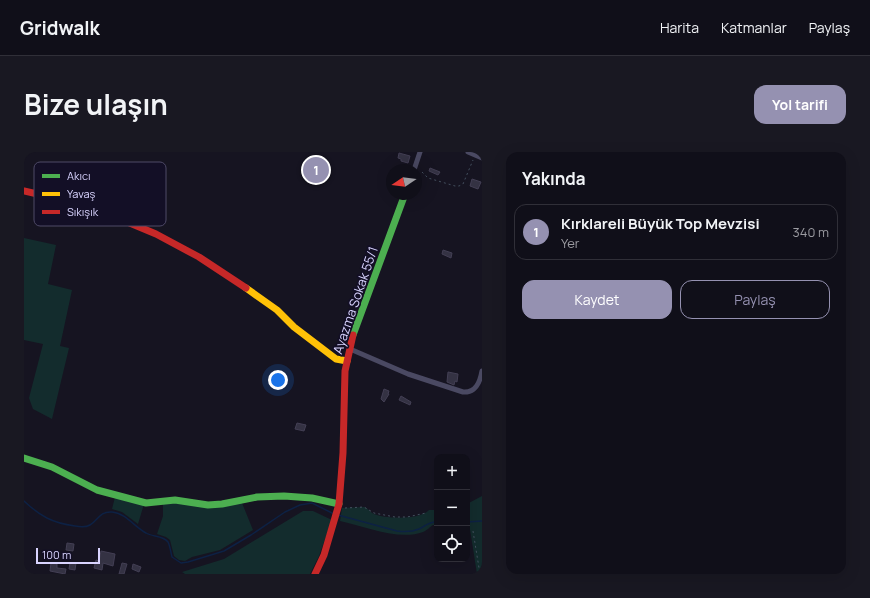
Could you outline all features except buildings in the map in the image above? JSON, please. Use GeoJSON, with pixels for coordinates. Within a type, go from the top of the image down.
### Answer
{"type":"FeatureCollection","features":[{"type":"Feature","properties":{"kind":"street"},"geometry":{"type":"LineString","coordinates":[[416,164],[420,152]]}},
{"type":"Feature","properties":{"kind":"street"},"geometry":{"type":"LineString","coordinates":[[468,152],[482,158]]}},
{"type":"Feature","properties":{"kind":"street"},"geometry":{"type":"LineString","coordinates":[[24,191],[34,193]]}},
{"type":"Feature","properties":{"kind":"street","name":"Ayazma Sokak 55/1"},"geometry":{"type":"LineString","coordinates":[[315,574],[324,555],[338,508],[343,453],[345,371],[353,334],[403,200]]}},
{"type":"Feature","properties":{"kind":"street"},"geometry":{"type":"LineString","coordinates":[[137,226],[156,234],[199,257],[277,310],[294,327],[336,359],[347,361]]}},
{"type":"Feature","properties":{"kind":"street"},"geometry":{"type":"LineString","coordinates":[[350,349],[408,374],[463,392],[472,391],[475,388],[482,371]]}},
{"type":"Feature","properties":{"kind":"street"},"geometry":{"type":"LineString","coordinates":[[24,458],[52,467],[97,490],[146,503],[175,500],[208,505],[222,504],[257,497],[284,496],[312,498],[338,508]]}},
{"type":"Feature","properties":{"kind":"path"},"geometry":{"type":"LineString","coordinates":[[422,172],[428,178],[455,186],[460,186],[463,184],[476,155]]}},
{"type":"Feature","properties":{"kind":"path"},"geometry":{"type":"LineString","coordinates":[[338,508],[364,507],[374,513],[396,518],[426,513]]}},
{"type":"Feature","properties":{"kind":"path"},"geometry":{"type":"LineString","coordinates":[[473,531],[480,574]]}},
{"type":"Feature","properties":{"kind":"green space"},"geometry":{"type":"Polygon","coordinates":[[[24,238],[56,245],[48,284],[72,290],[60,346],[69,348],[52,419],[33,409],[29,398],[43,344],[24,340],[24,238]]]}},
{"type":"Feature","properties":{"kind":"green space"},"geometry":{"type":"Polygon","coordinates":[[[482,496],[482,574],[477,574],[470,529],[470,502],[482,496]]]}},
{"type":"Feature","properties":{"kind":"green space"},"geometry":{"type":"Polygon","coordinates":[[[115,497],[144,504],[138,524],[122,512],[112,509],[115,497]]]}},
{"type":"Feature","properties":{"kind":"green space"},"geometry":{"type":"Polygon","coordinates":[[[163,502],[242,503],[253,530],[220,550],[192,557],[185,561],[179,560],[174,556],[170,540],[157,534],[163,516],[163,502]]]}},
{"type":"Feature","properties":{"kind":"green space"},"geometry":{"type":"Polygon","coordinates":[[[364,507],[379,516],[394,518],[418,516],[429,510],[434,510],[434,525],[423,532],[413,534],[403,535],[381,532],[340,521],[342,508],[364,507]]]}},
{"type":"Feature","properties":{"kind":"green space"},"geometry":{"type":"Polygon","coordinates":[[[303,511],[313,511],[332,520],[319,556],[310,574],[185,574],[182,572],[224,559],[303,511]]]}},
{"type":"Feature","properties":{"kind":"waterway"},"geometry":{"type":"LineString","coordinates":[[24,501],[35,511],[53,521],[79,527],[90,525],[104,513],[117,513],[146,533],[166,540],[169,544],[172,557],[181,563],[224,551],[285,512],[300,505],[312,503],[334,514]]}},
{"type":"Feature","properties":{"kind":"waterway"},"geometry":{"type":"LineString","coordinates":[[338,515],[402,532],[416,530],[434,522]]}},
{"type":"Feature","properties":{"kind":"waterway"},"geometry":{"type":"LineString","coordinates":[[470,522],[482,521]]}},
{"type":"Feature","properties":{"kind":"traffic: fast"},"geometry":{"type":"LineString","coordinates":[[353,335],[403,200]]}},
{"type":"Feature","properties":{"kind":"traffic: fast"},"geometry":{"type":"LineString","coordinates":[[24,458],[52,467],[97,490],[146,503],[175,500],[208,505],[222,504],[257,497],[284,496],[312,498],[339,504]]}},
{"type":"Feature","properties":{"kind":"traffic: slow"},"geometry":{"type":"LineString","coordinates":[[246,288],[277,310],[294,327],[336,359],[347,361]]}},
{"type":"Feature","properties":{"kind":"traffic: jam"},"geometry":{"type":"LineString","coordinates":[[24,191],[34,193]]}},
{"type":"Feature","properties":{"kind":"traffic: jam"},"geometry":{"type":"LineString","coordinates":[[137,226],[156,234],[199,257],[246,288]]}},
{"type":"Feature","properties":{"kind":"traffic: jam"},"geometry":{"type":"LineString","coordinates":[[315,574],[324,555],[339,504],[343,453],[345,371],[353,335]]}},
{"type":"Feature","properties":{"kind":"place","name":"Kırklareli Büyük Top Mevzisi"},"geometry":{"type":"Point","coordinates":[316,170]}}]}
